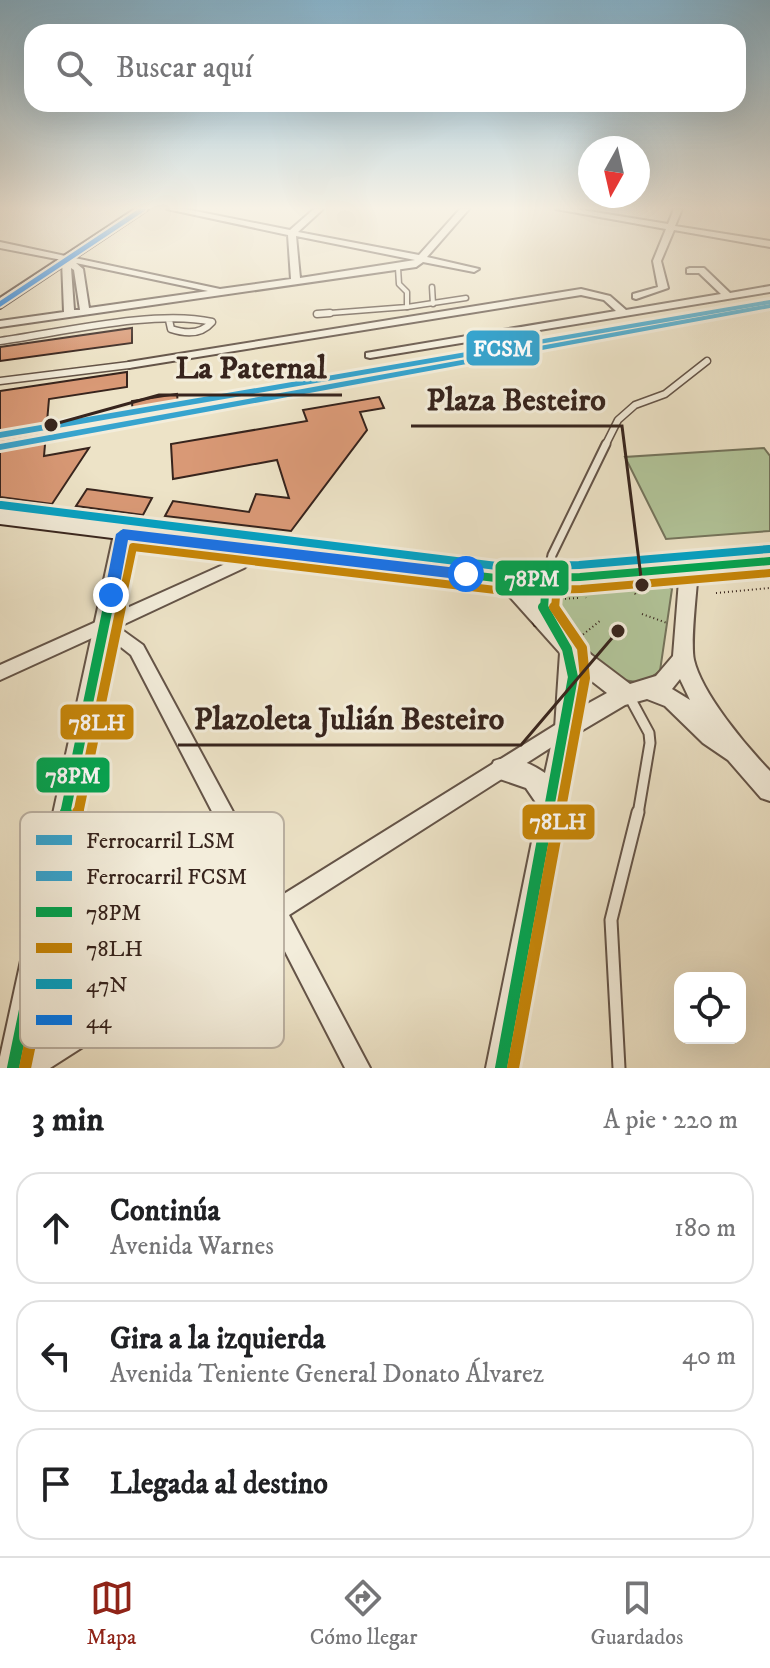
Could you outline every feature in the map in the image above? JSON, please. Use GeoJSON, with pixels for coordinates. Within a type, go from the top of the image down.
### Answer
{"type":"FeatureCollection","features":[{"type":"Feature","properties":{"kind":"main road"},"geometry":{"type":"LineString","coordinates":[[0,304],[66,260]]}},
{"type":"Feature","properties":{"kind":"main road"},"geometry":{"type":"LineString","coordinates":[[0,517],[504,579],[546,579],[770,561]]}},
{"type":"Feature","properties":{"kind":"main road"},"geometry":{"type":"LineString","coordinates":[[543,618],[541,593],[546,579]]}},
{"type":"Feature","properties":{"kind":"street"},"geometry":{"type":"LineString","coordinates":[[61,259],[229,292]]}},
{"type":"Feature","properties":{"kind":"street"},"geometry":{"type":"LineString","coordinates":[[294,259],[296,282]]}},
{"type":"Feature","properties":{"kind":"street"},"geometry":{"type":"LineString","coordinates":[[0,324],[398,268],[416,264],[421,259]]}},
{"type":"Feature","properties":{"kind":"street"},"geometry":{"type":"LineString","coordinates":[[426,259],[474,269]]}},
{"type":"Feature","properties":{"kind":"street"},"geometry":{"type":"LineString","coordinates":[[636,296],[663,288],[658,259]]}},
{"type":"Feature","properties":{"kind":"street"},"geometry":{"type":"LineString","coordinates":[[66,260],[78,269],[85,311]]}},
{"type":"Feature","properties":{"kind":"street"},"geometry":{"type":"LineString","coordinates":[[66,260],[69,314]]}},
{"type":"Feature","properties":{"kind":"street"},"geometry":{"type":"LineString","coordinates":[[690,271],[701,270],[728,296]]}},
{"type":"Feature","properties":{"kind":"street"},"geometry":{"type":"LineString","coordinates":[[370,355],[770,289]]}},
{"type":"Feature","properties":{"kind":"street"},"geometry":{"type":"LineString","coordinates":[[129,365],[581,292],[607,298],[624,313]]}},
{"type":"Feature","properties":{"kind":"street"},"geometry":{"type":"LineString","coordinates":[[66,812],[123,534]]}},
{"type":"Feature","properties":{"kind":"street"},"geometry":{"type":"LineString","coordinates":[[0,673],[239,564],[257,550]]}},
{"type":"Feature","properties":{"kind":"street"},"geometry":{"type":"LineString","coordinates":[[689,568],[683,659],[695,689],[736,752],[770,789]]}},
{"type":"Feature","properties":{"kind":"street"},"geometry":{"type":"LineString","coordinates":[[504,579],[571,652],[605,682],[673,699],[711,735],[736,752]]}},
{"type":"Feature","properties":{"kind":"street"},"geometry":{"type":"LineString","coordinates":[[105,626],[137,650],[224,812]]}},
{"type":"Feature","properties":{"kind":"street"},"geometry":{"type":"LineString","coordinates":[[501,1068],[566,728],[571,652]]}},
{"type":"Feature","properties":{"kind":"street"},"geometry":{"type":"LineString","coordinates":[[284,903],[566,728],[671,678],[683,659]]}},
{"type":"Feature","properties":{"kind":"street"},"geometry":{"type":"LineString","coordinates":[[502,769],[536,778],[547,791],[551,807]]}},
{"type":"Feature","properties":{"kind":"street"},"geometry":{"type":"LineString","coordinates":[[284,924],[358,1068]]}},
{"type":"Feature","properties":{"kind":"street"},"geometry":{"type":"LineString","coordinates":[[13,1068],[20,1034]]}},
{"type":"Feature","properties":{"kind":"street"},"geometry":{"type":"LineString","coordinates":[[28,1068],[59,1048]]}},
{"type":"Feature","properties":{"kind":"lane"},"geometry":{"type":"LineString","coordinates":[[398,268],[399,284],[407,292],[407,307]]}},
{"type":"Feature","properties":{"kind":"lane"},"geometry":{"type":"LineString","coordinates":[[432,287],[433,304]]}},
{"type":"Feature","properties":{"kind":"lane"},"geometry":{"type":"LineString","coordinates":[[317,314],[407,307],[466,298]]}},
{"type":"Feature","properties":{"kind":"lane"},"geometry":{"type":"LineString","coordinates":[[0,341],[169,320],[198,317],[212,322],[204,330],[188,333],[171,329],[169,320]]}},
{"type":"Feature","properties":{"kind":"lane"},"geometry":{"type":"LineString","coordinates":[[546,579],[552,555],[618,420],[635,405],[665,394],[707,361]]}},
{"type":"Feature","properties":{"kind":"lane"},"geometry":{"type":"LineString","coordinates":[[0,381],[129,365]]}},
{"type":"Feature","properties":{"kind":"lane"},"geometry":{"type":"LineString","coordinates":[[619,1068],[611,920],[636,825],[650,743],[638,692]]}},
{"type":"Feature","properties":{"kind":"path"},"geometry":{"type":"LineString","coordinates":[[631,584],[636,596]]}},
{"type":"Feature","properties":{"kind":"path"},"geometry":{"type":"LineString","coordinates":[[583,587],[586,598]]}},
{"type":"Feature","properties":{"kind":"path"},"geometry":{"type":"LineString","coordinates":[[716,593],[770,588]]}},
{"type":"Feature","properties":{"kind":"path"},"geometry":{"type":"LineString","coordinates":[[642,614],[667,623]]}},
{"type":"Feature","properties":{"kind":"path"},"geometry":{"type":"LineString","coordinates":[[571,652],[578,639],[601,620]]}},
{"type":"Feature","properties":{"kind":"green space"},"geometry":{"type":"Polygon","coordinates":[[[764,448],[770,456],[770,531],[666,539],[625,457],[764,448]]]}},
{"type":"Feature","properties":{"kind":"green space"},"geometry":{"type":"Polygon","coordinates":[[[662,582],[672,589],[660,671],[643,683],[617,679],[550,613],[550,591],[662,582]]]}},
{"type":"Feature","properties":{"kind":"building"},"geometry":{"type":"Polygon","coordinates":[[[132,328],[132,343],[0,361],[0,347],[132,328]]]}},
{"type":"Feature","properties":{"kind":"building"},"geometry":{"type":"Polygon","coordinates":[[[127,372],[127,387],[49,399],[44,456],[89,448],[52,504],[0,497],[0,391],[127,372]]]}},
{"type":"Feature","properties":{"kind":"building"},"geometry":{"type":"Polygon","coordinates":[[[177,394],[179,414],[133,421],[132,401],[177,394]]]}},
{"type":"Feature","properties":{"kind":"building"},"geometry":{"type":"Polygon","coordinates":[[[379,397],[384,408],[360,412],[367,430],[291,531],[165,516],[173,501],[249,512],[256,494],[289,498],[277,460],[173,479],[171,444],[307,421],[303,410],[379,397]]]}},
{"type":"Feature","properties":{"kind":"building"},"geometry":{"type":"Polygon","coordinates":[[[87,489],[152,498],[143,515],[76,506],[87,489]]]}},
{"type":"Feature","properties":{"kind":"rail line","name":"FCSM"},"geometry":{"type":"LineString","coordinates":[[0,435],[770,302]]}},
{"type":"Feature","properties":{"kind":"rail line","name":"LSM"},"geometry":{"type":"LineString","coordinates":[[0,447],[770,306]]}},
{"type":"Feature","properties":{"kind":"transit line","name":"44"},"geometry":{"type":"LineString","coordinates":[[0,304],[68,259]]}},
{"type":"Feature","properties":{"kind":"transit line","name":"47N"},"geometry":{"type":"LineString","coordinates":[[1,505],[505,567],[579,565],[769,549]]}},
{"type":"Feature","properties":{"kind":"transit line","name":"78PM"},"geometry":{"type":"LineString","coordinates":[[66,812],[123,534],[504,579],[580,577],[770,561]]}},
{"type":"Feature","properties":{"kind":"transit line","name":"78LH"},"geometry":{"type":"LineString","coordinates":[[78,812],[133,547],[504,591],[581,589],[770,573]]}},
{"type":"Feature","properties":{"kind":"transit line","name":"78PM"},"geometry":{"type":"LineString","coordinates":[[501,1068],[573,677],[567,649],[543,607],[546,579]]}},
{"type":"Feature","properties":{"kind":"transit line","name":"78LH"},"geometry":{"type":"LineString","coordinates":[[513,1068],[585,678],[582,648],[554,608],[557,583]]}},
{"type":"Feature","properties":{"kind":"transit line","name":"78PM"},"geometry":{"type":"LineString","coordinates":[[13,1068],[20,1034]]}},
{"type":"Feature","properties":{"kind":"transit line","name":"78LH"},"geometry":{"type":"LineString","coordinates":[[25,1068],[29,1048]]}},
{"type":"Feature","properties":{"kind":"place","name":"La Paternal"},"geometry":{"type":"Point","coordinates":[51,425]}},
{"type":"Feature","properties":{"kind":"place","name":"Plaza Besteiro"},"geometry":{"type":"Point","coordinates":[642,585]}},
{"type":"Feature","properties":{"kind":"place","name":"Plazoleta Julián Besteiro"},"geometry":{"type":"Point","coordinates":[618,631]}},
{"type":"Feature","properties":{"kind":"route"},"geometry":{"type":"LineString","coordinates":[[111,595],[123,534],[466,574]]}}]}
